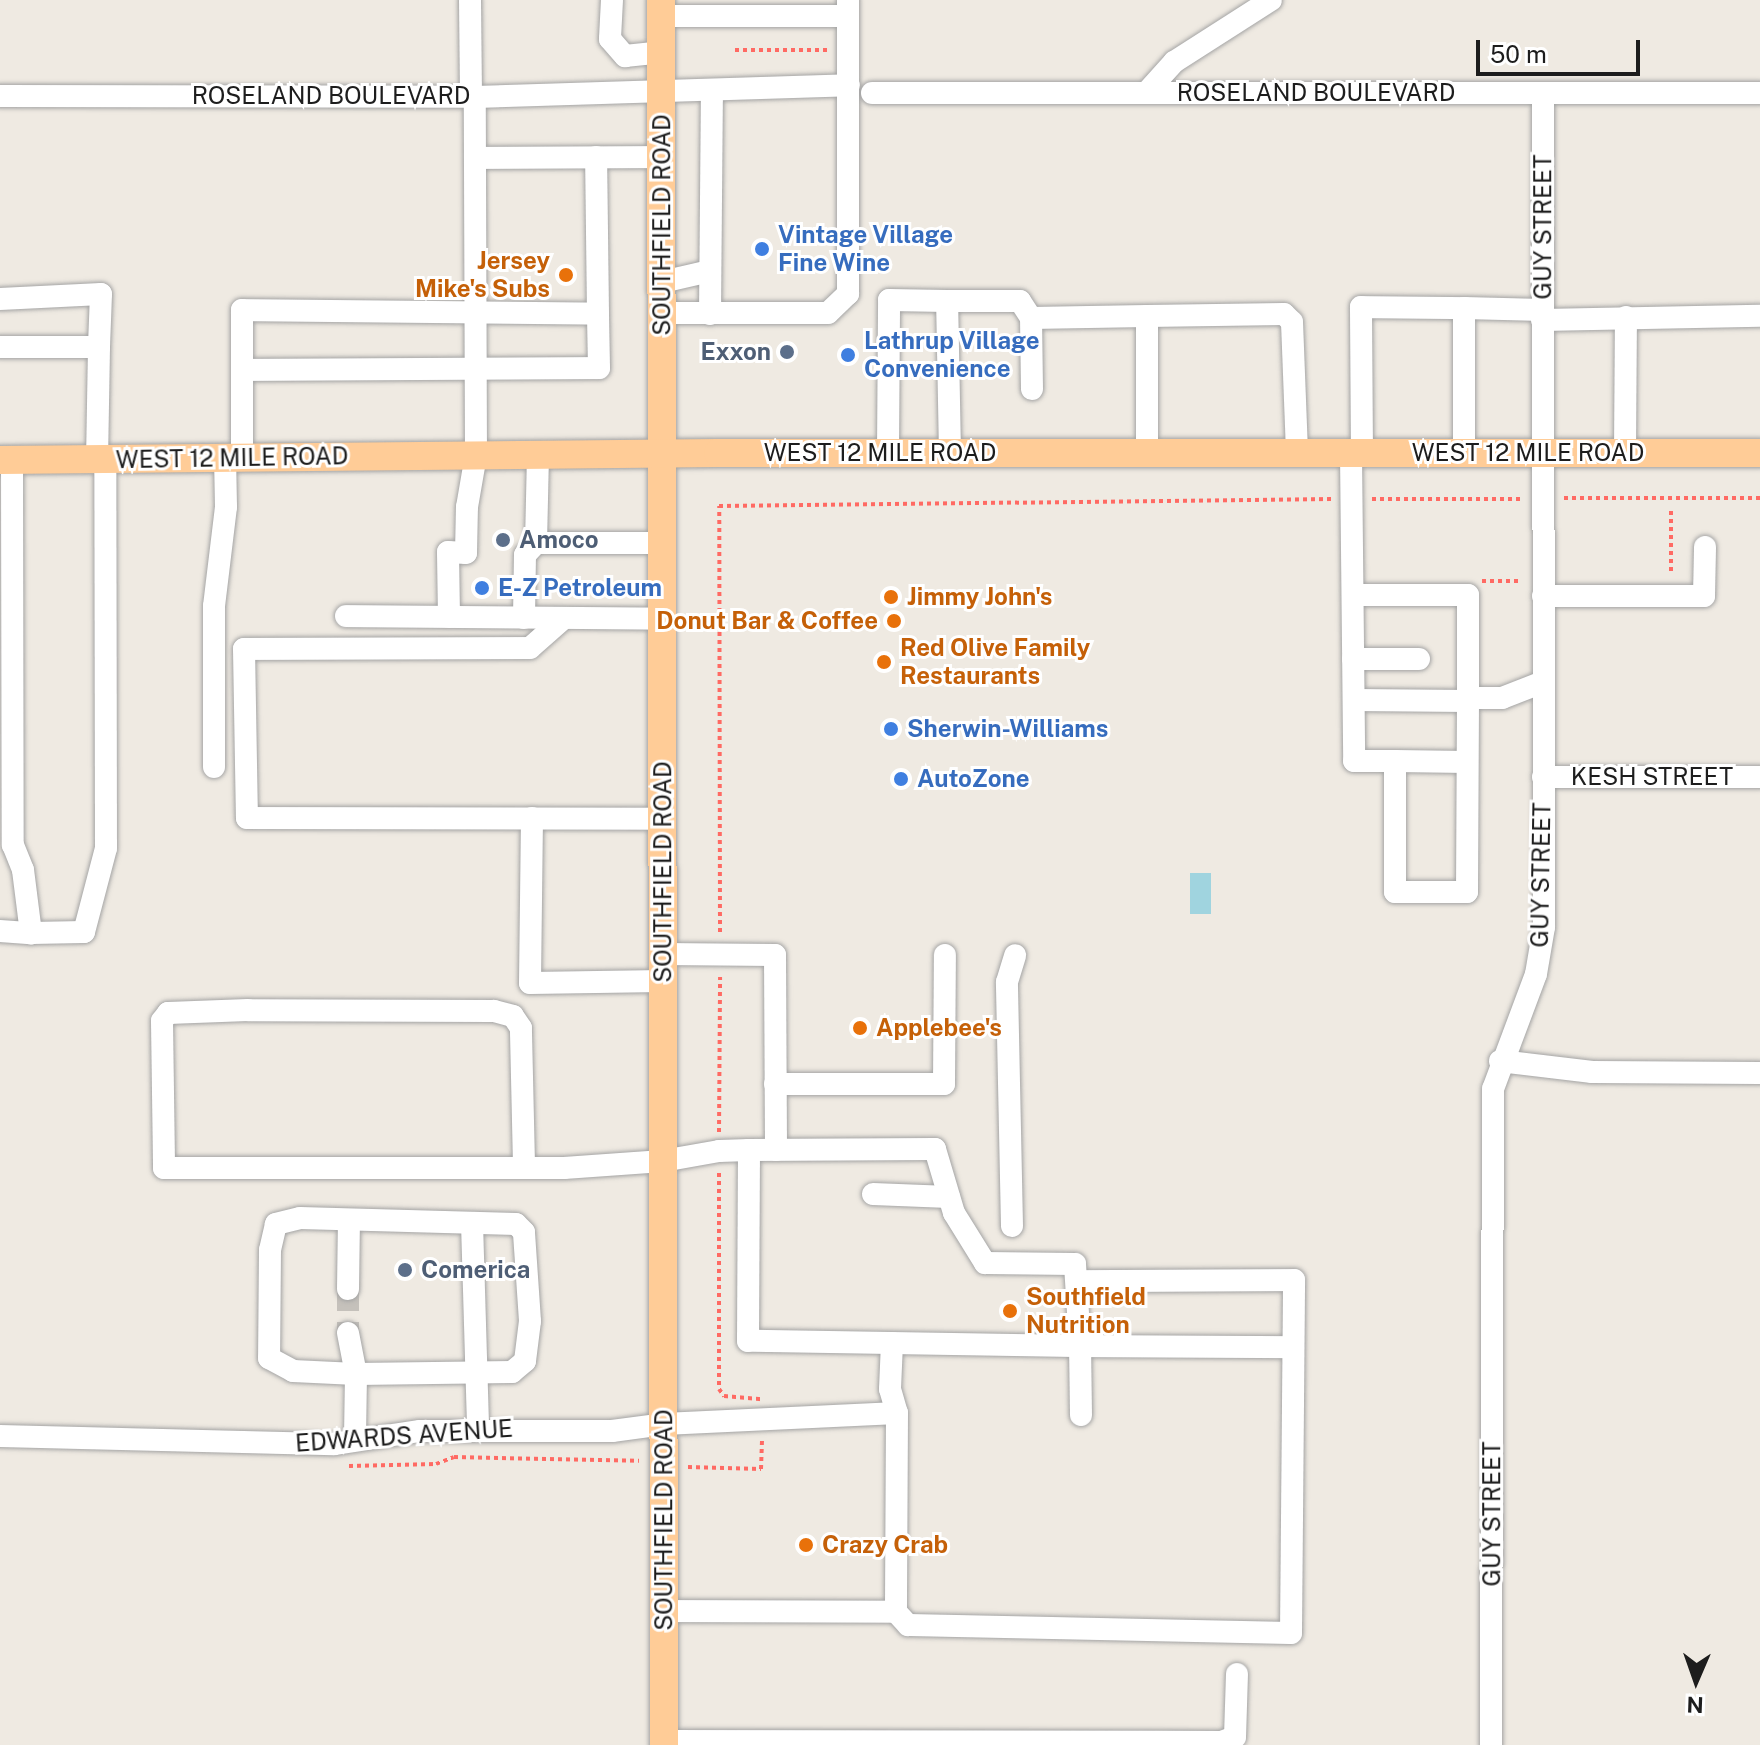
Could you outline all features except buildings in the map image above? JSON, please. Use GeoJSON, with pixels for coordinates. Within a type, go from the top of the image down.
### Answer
{"type":"FeatureCollection","features":[{"type":"Feature","properties":{"kind":"main road","name":"SOUTHFIELD ROAD"},"geometry":{"type":"LineString","coordinates":[[661,8],[664,1743]]}},
{"type":"Feature","properties":{"kind":"main road","name":"WEST 12 MILE ROAD"},"geometry":{"type":"LineString","coordinates":[[6,460],[888,453],[1760,453]]}},
{"type":"Feature","properties":{"kind":"street"},"geometry":{"type":"LineString","coordinates":[[449,617],[448,552],[466,553],[467,507],[476,455],[475,158],[470,0]]}},
{"type":"Feature","properties":{"kind":"street"},"geometry":{"type":"LineString","coordinates":[[612,0],[610,39],[625,56],[661,52]]}},
{"type":"Feature","properties":{"kind":"street"},"geometry":{"type":"LineString","coordinates":[[1146,93],[1174,62],[1271,0]]}},
{"type":"Feature","properties":{"kind":"street"},"geometry":{"type":"LineString","coordinates":[[661,8],[710,8],[736,16],[848,8],[849,85],[848,294],[828,313],[662,313]]}},
{"type":"Feature","properties":{"kind":"street","name":"ROSELAND BOULEVARD"},"geometry":{"type":"LineString","coordinates":[[0,96],[473,97],[712,93],[736,85],[849,85]]}},
{"type":"Feature","properties":{"kind":"street"},"geometry":{"type":"LineString","coordinates":[[710,314],[712,93]]}},
{"type":"Feature","properties":{"kind":"street","name":"ROSELAND BOULEVARD"},"geometry":{"type":"LineString","coordinates":[[872,93],[1760,93]]}},
{"type":"Feature","properties":{"kind":"street","name":"GUY STREET"},"geometry":{"type":"LineString","coordinates":[[1491,1745],[1493,1103],[1500,1061],[1529,998],[1542,947],[1543,93]]}},
{"type":"Feature","properties":{"kind":"street"},"geometry":{"type":"LineString","coordinates":[[243,370],[599,368],[596,157]]}},
{"type":"Feature","properties":{"kind":"street"},"geometry":{"type":"LineString","coordinates":[[475,158],[661,157]]}},
{"type":"Feature","properties":{"kind":"street"},"geometry":{"type":"LineString","coordinates":[[662,282],[710,271]]}},
{"type":"Feature","properties":{"kind":"street"},"geometry":{"type":"LineString","coordinates":[[0,299],[101,294],[99,347],[106,848],[84,932],[0,931]]}},
{"type":"Feature","properties":{"kind":"street"},"geometry":{"type":"LineString","coordinates":[[888,453],[889,300],[1020,301],[1031,318],[1032,389]]}},
{"type":"Feature","properties":{"kind":"street"},"geometry":{"type":"LineString","coordinates":[[947,301],[950,453]]}},
{"type":"Feature","properties":{"kind":"street"},"geometry":{"type":"LineString","coordinates":[[1467,762],[1354,761],[1352,499],[1361,307],[1464,308],[1542,315],[1626,317],[1760,316]]}},
{"type":"Feature","properties":{"kind":"street"},"geometry":{"type":"LineString","coordinates":[[1464,308],[1464,453]]}},
{"type":"Feature","properties":{"kind":"street"},"geometry":{"type":"LineString","coordinates":[[214,767],[214,606],[243,370],[242,310],[598,314]]}},
{"type":"Feature","properties":{"kind":"street"},"geometry":{"type":"LineString","coordinates":[[1147,316],[1147,454]]}},
{"type":"Feature","properties":{"kind":"street"},"geometry":{"type":"LineString","coordinates":[[1031,318],[1290,317],[1297,454]]}},
{"type":"Feature","properties":{"kind":"street"},"geometry":{"type":"LineString","coordinates":[[1625,453],[1626,317]]}},
{"type":"Feature","properties":{"kind":"street"},"geometry":{"type":"LineString","coordinates":[[0,347],[99,347]]}},
{"type":"Feature","properties":{"kind":"street"},"geometry":{"type":"LineString","coordinates":[[524,618],[525,555],[536,543],[538,455]]}},
{"type":"Feature","properties":{"kind":"street"},"geometry":{"type":"LineString","coordinates":[[6,460],[13,845],[23,870],[31,933]]}},
{"type":"Feature","properties":{"kind":"street"},"geometry":{"type":"LineString","coordinates":[[536,543],[662,543]]}},
{"type":"Feature","properties":{"kind":"street"},"geometry":{"type":"LineString","coordinates":[[1543,596],[1704,596],[1705,547]]}},
{"type":"Feature","properties":{"kind":"street"},"geometry":{"type":"LineString","coordinates":[[1353,595],[1468,595],[1467,892],[1395,892],[1395,761]]}},
{"type":"Feature","properties":{"kind":"street"},"geometry":{"type":"LineString","coordinates":[[346,616],[661,619]]}},
{"type":"Feature","properties":{"kind":"street"},"geometry":{"type":"LineString","coordinates":[[564,618],[530,648],[244,649],[247,818],[663,819]]}},
{"type":"Feature","properties":{"kind":"street"},"geometry":{"type":"LineString","coordinates":[[1353,659],[1419,659]]}},
{"type":"Feature","properties":{"kind":"street"},"geometry":{"type":"LineString","coordinates":[[1354,700],[1502,698],[1543,682]]}},
{"type":"Feature","properties":{"kind":"street","name":"KESH STREET"},"geometry":{"type":"LineString","coordinates":[[1543,777],[1760,777]]}},
{"type":"Feature","properties":{"kind":"street"},"geometry":{"type":"LineString","coordinates":[[532,818],[530,983],[775,955],[776,1150]]}},
{"type":"Feature","properties":{"kind":"street"},"geometry":{"type":"LineString","coordinates":[[775,1084],[944,1084],[945,955]]}},
{"type":"Feature","properties":{"kind":"street"},"geometry":{"type":"LineString","coordinates":[[1012,1226],[1007,982],[1015,955]]}},
{"type":"Feature","properties":{"kind":"street"},"geometry":{"type":"LineString","coordinates":[[524,1165],[521,1028],[513,1016],[494,1011],[248,1010],[168,1013],[162,1021],[164,1168],[524,1165],[663,1161],[719,1151],[935,1149],[949,1197],[985,1263],[1075,1264],[1079,1281],[1081,1415]]}},
{"type":"Feature","properties":{"kind":"street"},"geometry":{"type":"LineString","coordinates":[[1500,1061],[1592,1072],[1760,1073]]}},
{"type":"Feature","properties":{"kind":"street"},"geometry":{"type":"LineString","coordinates":[[749,1150],[748,1341],[1293,1347]]}},
{"type":"Feature","properties":{"kind":"street"},"geometry":{"type":"LineString","coordinates":[[873,1194],[949,1197]]}},
{"type":"Feature","properties":{"kind":"street"},"geometry":{"type":"LineString","coordinates":[[286,1219],[472,1223],[516,1224],[524,1232],[530,1261],[525,1361],[512,1372],[475,1375],[293,1371],[269,1358],[271,1232],[286,1219]]}},
{"type":"Feature","properties":{"kind":"street"},"geometry":{"type":"LineString","coordinates":[[348,1289],[349,1221]]}},
{"type":"Feature","properties":{"kind":"street"},"geometry":{"type":"LineString","coordinates":[[472,1223],[478,1428]]}},
{"type":"Feature","properties":{"kind":"street"},"geometry":{"type":"LineString","coordinates":[[892,1343],[890,1389],[897,1413],[896,1612],[908,1625],[1291,1633],[1294,1280],[1079,1281]]}},
{"type":"Feature","properties":{"kind":"street"},"geometry":{"type":"LineString","coordinates":[[348,1333],[356,1374],[355,1440]]}},
{"type":"Feature","properties":{"kind":"street","name":"EDWARDS AVENUE"},"geometry":{"type":"LineString","coordinates":[[0,1436],[159,1436],[290,1444],[478,1428],[612,1431],[664,1424],[897,1413]]}},
{"type":"Feature","properties":{"kind":"street"},"geometry":{"type":"LineString","coordinates":[[664,1611],[896,1612]]}},
{"type":"Feature","properties":{"kind":"street"},"geometry":{"type":"LineString","coordinates":[[664,1743],[1221,1742],[1235,1737],[1237,1674]]}},
{"type":"Feature","properties":{"kind":"path"},"geometry":{"type":"LineString","coordinates":[[735,50],[839,50]]}},
{"type":"Feature","properties":{"kind":"path"},"geometry":{"type":"LineString","coordinates":[[1565,498],[1760,498]]}},
{"type":"Feature","properties":{"kind":"path"},"geometry":{"type":"LineString","coordinates":[[720,932],[719,506],[1522,499]]}},
{"type":"Feature","properties":{"kind":"path"},"geometry":{"type":"LineString","coordinates":[[1670,583],[1671,511]]}},
{"type":"Feature","properties":{"kind":"path"},"geometry":{"type":"LineString","coordinates":[[1472,581],[1520,581]]}},
{"type":"Feature","properties":{"kind":"path"},"geometry":{"type":"LineString","coordinates":[[720,977],[719,1389],[724,1396],[762,1399]]}},
{"type":"Feature","properties":{"kind":"path"},"geometry":{"type":"LineString","coordinates":[[706,1470],[761,1469],[762,1433]]}},
{"type":"Feature","properties":{"kind":"path"},"geometry":{"type":"LineString","coordinates":[[484,1457],[614,1458]]}},
{"type":"Feature","properties":{"kind":"water"},"geometry":{"type":"Polygon","coordinates":[[[1190,873],[1211,873],[1211,914],[1190,914],[1190,873]]]}},
{"type":"Feature","properties":{"kind":"tunnel"},"geometry":{"type":"LineString","coordinates":[[348,1289],[348,1333]]}},
{"type":"Feature","properties":{"kind":"place","name":"Vintage Village Fine Wine"},"geometry":{"type":"Point","coordinates":[762,249]}},
{"type":"Feature","properties":{"kind":"place","name":"Jersey Mike's Subs"},"geometry":{"type":"Point","coordinates":[566,275]}},
{"type":"Feature","properties":{"kind":"place","name":"Exxon"},"geometry":{"type":"Point","coordinates":[787,352]}},
{"type":"Feature","properties":{"kind":"place","name":"Lathrup Village Convenience"},"geometry":{"type":"Point","coordinates":[848,355]}},
{"type":"Feature","properties":{"kind":"place","name":"Amoco"},"geometry":{"type":"Point","coordinates":[503,540]}},
{"type":"Feature","properties":{"kind":"place","name":"E-Z Petroleum"},"geometry":{"type":"Point","coordinates":[482,588]}},
{"type":"Feature","properties":{"kind":"place","name":"Jimmy John's"},"geometry":{"type":"Point","coordinates":[891,597]}},
{"type":"Feature","properties":{"kind":"place","name":"Donut Bar & Coffee"},"geometry":{"type":"Point","coordinates":[894,621]}},
{"type":"Feature","properties":{"kind":"place","name":"Red Olive Family Restaurants"},"geometry":{"type":"Point","coordinates":[884,662]}},
{"type":"Feature","properties":{"kind":"place","name":"Sherwin-Williams"},"geometry":{"type":"Point","coordinates":[891,729]}},
{"type":"Feature","properties":{"kind":"place","name":"AutoZone"},"geometry":{"type":"Point","coordinates":[901,779]}},
{"type":"Feature","properties":{"kind":"place","name":"Applebee's"},"geometry":{"type":"Point","coordinates":[860,1028]}},
{"type":"Feature","properties":{"kind":"place","name":"Comerica"},"geometry":{"type":"Point","coordinates":[405,1270]}},
{"type":"Feature","properties":{"kind":"place","name":"Southfield Nutrition"},"geometry":{"type":"Point","coordinates":[1010,1311]}},
{"type":"Feature","properties":{"kind":"place","name":"Crazy Crab"},"geometry":{"type":"Point","coordinates":[806,1545]}}]}
